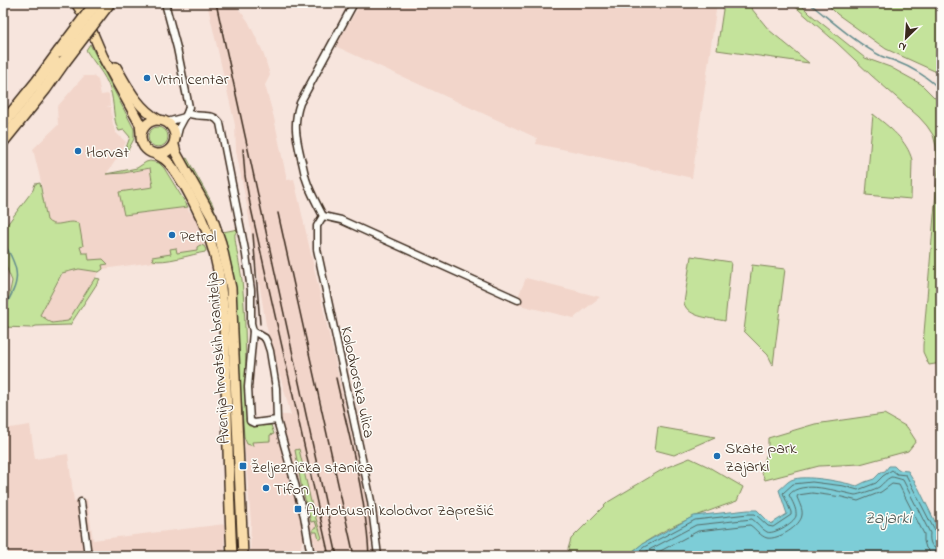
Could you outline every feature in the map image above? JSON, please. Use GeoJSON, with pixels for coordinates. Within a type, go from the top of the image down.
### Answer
{"type":"FeatureCollection","features":[{"type":"Feature","properties":{"kind":"highway"},"geometry":{"type":"LineString","coordinates":[[3,141],[45,89],[62,57],[96,3]]}},
{"type":"Feature","properties":{"kind":"highway"},"geometry":{"type":"LineString","coordinates":[[3,124],[37,82],[62,57],[109,3]]}},
{"type":"Feature","properties":{"kind":"main road"},"geometry":{"type":"LineString","coordinates":[[76,3],[88,22],[103,57],[140,124],[141,141],[145,149],[152,154],[167,152],[175,142],[174,129],[148,113],[122,79],[83,3]]}},
{"type":"Feature","properties":{"kind":"main road"},"geometry":{"type":"LineString","coordinates":[[141,133],[150,122],[163,121]]}},
{"type":"Feature","properties":{"kind":"main road","name":"Avenija hrvatskih branitelja"},"geometry":{"type":"LineString","coordinates":[[175,142],[176,152],[212,217],[221,242],[230,288],[243,556]]}},
{"type":"Feature","properties":{"kind":"main road","name":"Avenija hrvatskih branitelja"},"geometry":{"type":"LineString","coordinates":[[157,154],[168,162],[195,205],[206,227],[219,274],[224,338],[232,556]]}},
{"type":"Feature","properties":{"kind":"street"},"geometry":{"type":"LineString","coordinates":[[165,3],[177,48],[189,106],[179,128],[175,142]]}},
{"type":"Feature","properties":{"kind":"street"},"geometry":{"type":"LineString","coordinates":[[354,3],[300,103],[296,115],[297,143],[306,178],[323,216],[341,220],[518,300]]}},
{"type":"Feature","properties":{"kind":"street"},"geometry":{"type":"LineString","coordinates":[[163,121],[186,115],[197,117],[213,116],[217,118],[220,123],[246,254],[251,290],[251,323],[253,331],[248,387],[250,421],[254,423],[278,420]]}},
{"type":"Feature","properties":{"kind":"street","name":"Kolodvorska ulica"},"geometry":{"type":"LineString","coordinates":[[323,216],[316,226],[317,249],[371,500],[378,556]]}},
{"type":"Feature","properties":{"kind":"street"},"geometry":{"type":"LineString","coordinates":[[253,331],[264,338],[267,342],[273,363],[278,420],[304,516],[311,556]]}},
{"type":"Feature","properties":{"kind":"street"},"geometry":{"type":"LineString","coordinates":[[81,502],[88,556]]}},
{"type":"Feature","properties":{"kind":"shaded area"},"geometry":{"type":"Polygon","coordinates":[[[207,3],[234,3],[248,21],[263,52],[270,75],[265,85],[274,118],[287,180],[294,179],[363,485],[371,523],[371,556],[315,556],[314,541],[302,541],[302,556],[250,556],[251,522],[243,426],[266,425],[274,434],[283,428],[281,415],[291,415],[266,325],[247,206],[236,151],[235,125],[207,3]]]}},
{"type":"Feature","properties":{"kind":"shaded area"},"geometry":{"type":"Polygon","coordinates":[[[361,3],[717,3],[692,178],[536,144],[537,138],[335,46],[361,3]]]}},
{"type":"Feature","properties":{"kind":"shaded area"},"geometry":{"type":"Polygon","coordinates":[[[84,76],[93,76],[98,80],[101,95],[109,94],[110,106],[106,107],[111,107],[115,132],[126,142],[107,173],[124,173],[150,168],[154,187],[123,212],[124,215],[188,207],[188,210],[196,216],[203,234],[207,251],[174,259],[103,269],[81,264],[55,225],[47,220],[41,182],[33,149],[58,125],[57,107],[84,76]]]}},
{"type":"Feature","properties":{"kind":"shaded area"},"geometry":{"type":"Polygon","coordinates":[[[79,269],[99,272],[68,321],[52,323],[39,315],[63,273],[79,269]]]}},
{"type":"Feature","properties":{"kind":"shaded area"},"geometry":{"type":"Polygon","coordinates":[[[526,278],[600,297],[574,318],[515,304],[526,278]]]}},
{"type":"Feature","properties":{"kind":"shaded area"},"geometry":{"type":"Polygon","coordinates":[[[30,425],[35,459],[68,454],[74,501],[87,499],[93,540],[225,524],[224,556],[3,556],[3,429],[30,425]]]}},
{"type":"Feature","properties":{"kind":"green space"},"geometry":{"type":"Polygon","coordinates":[[[724,3],[747,3],[769,30],[809,63],[717,50],[724,3]]]}},
{"type":"Feature","properties":{"kind":"green space"},"geometry":{"type":"Polygon","coordinates":[[[791,3],[799,3],[810,14],[865,58],[890,67],[921,84],[941,104],[941,363],[929,365],[923,352],[938,168],[936,146],[933,135],[919,117],[791,3]]]}},
{"type":"Feature","properties":{"kind":"green space"},"geometry":{"type":"Polygon","coordinates":[[[826,3],[941,3],[941,74],[886,49],[837,14],[826,3]]]}},
{"type":"Feature","properties":{"kind":"green space"},"geometry":{"type":"Polygon","coordinates":[[[90,44],[134,129],[134,139],[127,152],[126,148],[130,137],[124,130],[119,131],[114,116],[112,94],[108,84],[86,50],[90,44]]]}},
{"type":"Feature","properties":{"kind":"green space"},"geometry":{"type":"Polygon","coordinates":[[[873,114],[897,134],[910,153],[912,160],[911,199],[866,195],[873,114]]]}},
{"type":"Feature","properties":{"kind":"green space"},"geometry":{"type":"Polygon","coordinates":[[[158,127],[165,130],[168,137],[165,144],[158,147],[151,144],[148,137],[151,130],[158,127]]]}},
{"type":"Feature","properties":{"kind":"green space"},"geometry":{"type":"Polygon","coordinates":[[[187,158],[212,203],[223,232],[238,229],[235,237],[244,298],[247,424],[249,426],[271,425],[274,434],[270,435],[270,441],[252,442],[253,446],[247,444],[244,437],[239,392],[237,331],[211,207],[185,159],[187,158]]]}},
{"type":"Feature","properties":{"kind":"green space"},"geometry":{"type":"Polygon","coordinates":[[[150,161],[159,163],[164,168],[188,207],[124,215],[119,192],[153,187],[150,168],[124,173],[106,174],[137,168],[150,161]]]}},
{"type":"Feature","properties":{"kind":"green space"},"geometry":{"type":"Polygon","coordinates":[[[178,162],[205,210],[217,242],[227,281],[239,556],[234,515],[232,419],[224,282],[175,164],[178,162]]]}},
{"type":"Feature","properties":{"kind":"green space"},"geometry":{"type":"Polygon","coordinates":[[[40,183],[47,220],[53,224],[72,222],[79,223],[83,246],[80,247],[82,253],[88,253],[89,260],[103,259],[108,264],[102,265],[103,269],[99,272],[79,269],[62,273],[40,315],[52,323],[68,321],[95,278],[100,279],[70,325],[36,326],[31,328],[3,327],[3,297],[7,297],[8,301],[12,281],[3,259],[3,230],[33,190],[35,184],[40,183]]]}},
{"type":"Feature","properties":{"kind":"green space"},"geometry":{"type":"Polygon","coordinates":[[[200,245],[204,246],[206,250],[205,252],[164,261],[153,260],[152,257],[171,254],[170,249],[176,248],[177,253],[197,250],[197,247],[200,245]]]}},
{"type":"Feature","properties":{"kind":"green space"},"geometry":{"type":"Polygon","coordinates":[[[691,256],[731,262],[725,321],[695,314],[686,308],[684,303],[691,256]]]}},
{"type":"Feature","properties":{"kind":"green space"},"geometry":{"type":"Polygon","coordinates":[[[752,265],[785,269],[773,365],[768,355],[744,331],[752,265]]]}},
{"type":"Feature","properties":{"kind":"green space"},"geometry":{"type":"Polygon","coordinates":[[[884,414],[907,427],[916,441],[908,451],[860,464],[819,466],[765,480],[761,471],[768,450],[768,438],[815,424],[884,414]]]}},
{"type":"Feature","properties":{"kind":"green space"},"geometry":{"type":"Polygon","coordinates":[[[658,427],[715,437],[674,455],[655,450],[658,427]]]}},
{"type":"Feature","properties":{"kind":"green space"},"geometry":{"type":"Polygon","coordinates":[[[299,449],[311,502],[322,538],[319,540],[317,532],[313,532],[313,529],[317,527],[315,521],[311,522],[301,484],[295,450],[299,449]]]}},
{"type":"Feature","properties":{"kind":"green space"},"geometry":{"type":"Polygon","coordinates":[[[690,458],[743,487],[737,501],[679,523],[652,538],[627,556],[566,556],[571,539],[608,502],[665,468],[690,458]]]}},
{"type":"Feature","properties":{"kind":"water","name":"Zajarki"},"geometry":{"type":"Polygon","coordinates":[[[889,466],[894,466],[898,470],[908,471],[919,489],[941,534],[941,537],[938,538],[941,547],[941,556],[627,556],[642,544],[694,516],[757,510],[771,524],[787,514],[779,490],[791,480],[797,478],[814,478],[857,486],[874,479],[889,466]]]}},
{"type":"Feature","properties":{"kind":"waterway"},"geometry":{"type":"LineString","coordinates":[[809,3],[862,44],[881,56],[901,63],[926,77],[941,91]]}},
{"type":"Feature","properties":{"kind":"waterway"},"geometry":{"type":"LineString","coordinates":[[3,241],[16,269],[16,283],[3,310]]}},
{"type":"Feature","properties":{"kind":"waterway"},"geometry":{"type":"LineString","coordinates":[[941,394],[938,403],[941,425]]}},
{"type":"Feature","properties":{"kind":"railway"},"geometry":{"type":"LineString","coordinates":[[216,3],[337,556]]}},
{"type":"Feature","properties":{"kind":"railway"},"geometry":{"type":"LineString","coordinates":[[243,149],[245,176],[250,204],[329,556]]}},
{"type":"Feature","properties":{"kind":"railway"},"geometry":{"type":"LineString","coordinates":[[278,213],[354,556]]}},
{"type":"Feature","properties":{"kind":"railway"},"geometry":{"type":"LineString","coordinates":[[253,234],[260,324]]}},
{"type":"Feature","properties":{"kind":"railway"},"geometry":{"type":"LineString","coordinates":[[336,378],[361,488],[369,556]]}},
{"type":"Feature","properties":{"kind":"place","name":"Vrtni centar"},"geometry":{"type":"Point","coordinates":[147,78]}},
{"type":"Feature","properties":{"kind":"place","name":"Horvat"},"geometry":{"type":"Point","coordinates":[78,151]}},
{"type":"Feature","properties":{"kind":"place","name":"Petrol"},"geometry":{"type":"Point","coordinates":[172,235]}},
{"type":"Feature","properties":{"kind":"place","name":"Skate park Zajarki"},"geometry":{"type":"Point","coordinates":[717,456]}},
{"type":"Feature","properties":{"kind":"place","name":"Željeznička stanica"},"geometry":{"type":"Point","coordinates":[243,466]}},
{"type":"Feature","properties":{"kind":"place","name":"Tifon"},"geometry":{"type":"Point","coordinates":[266,488]}},
{"type":"Feature","properties":{"kind":"place","name":"Autobusni kolodvor Zaprešić"},"geometry":{"type":"Point","coordinates":[298,509]}}]}
